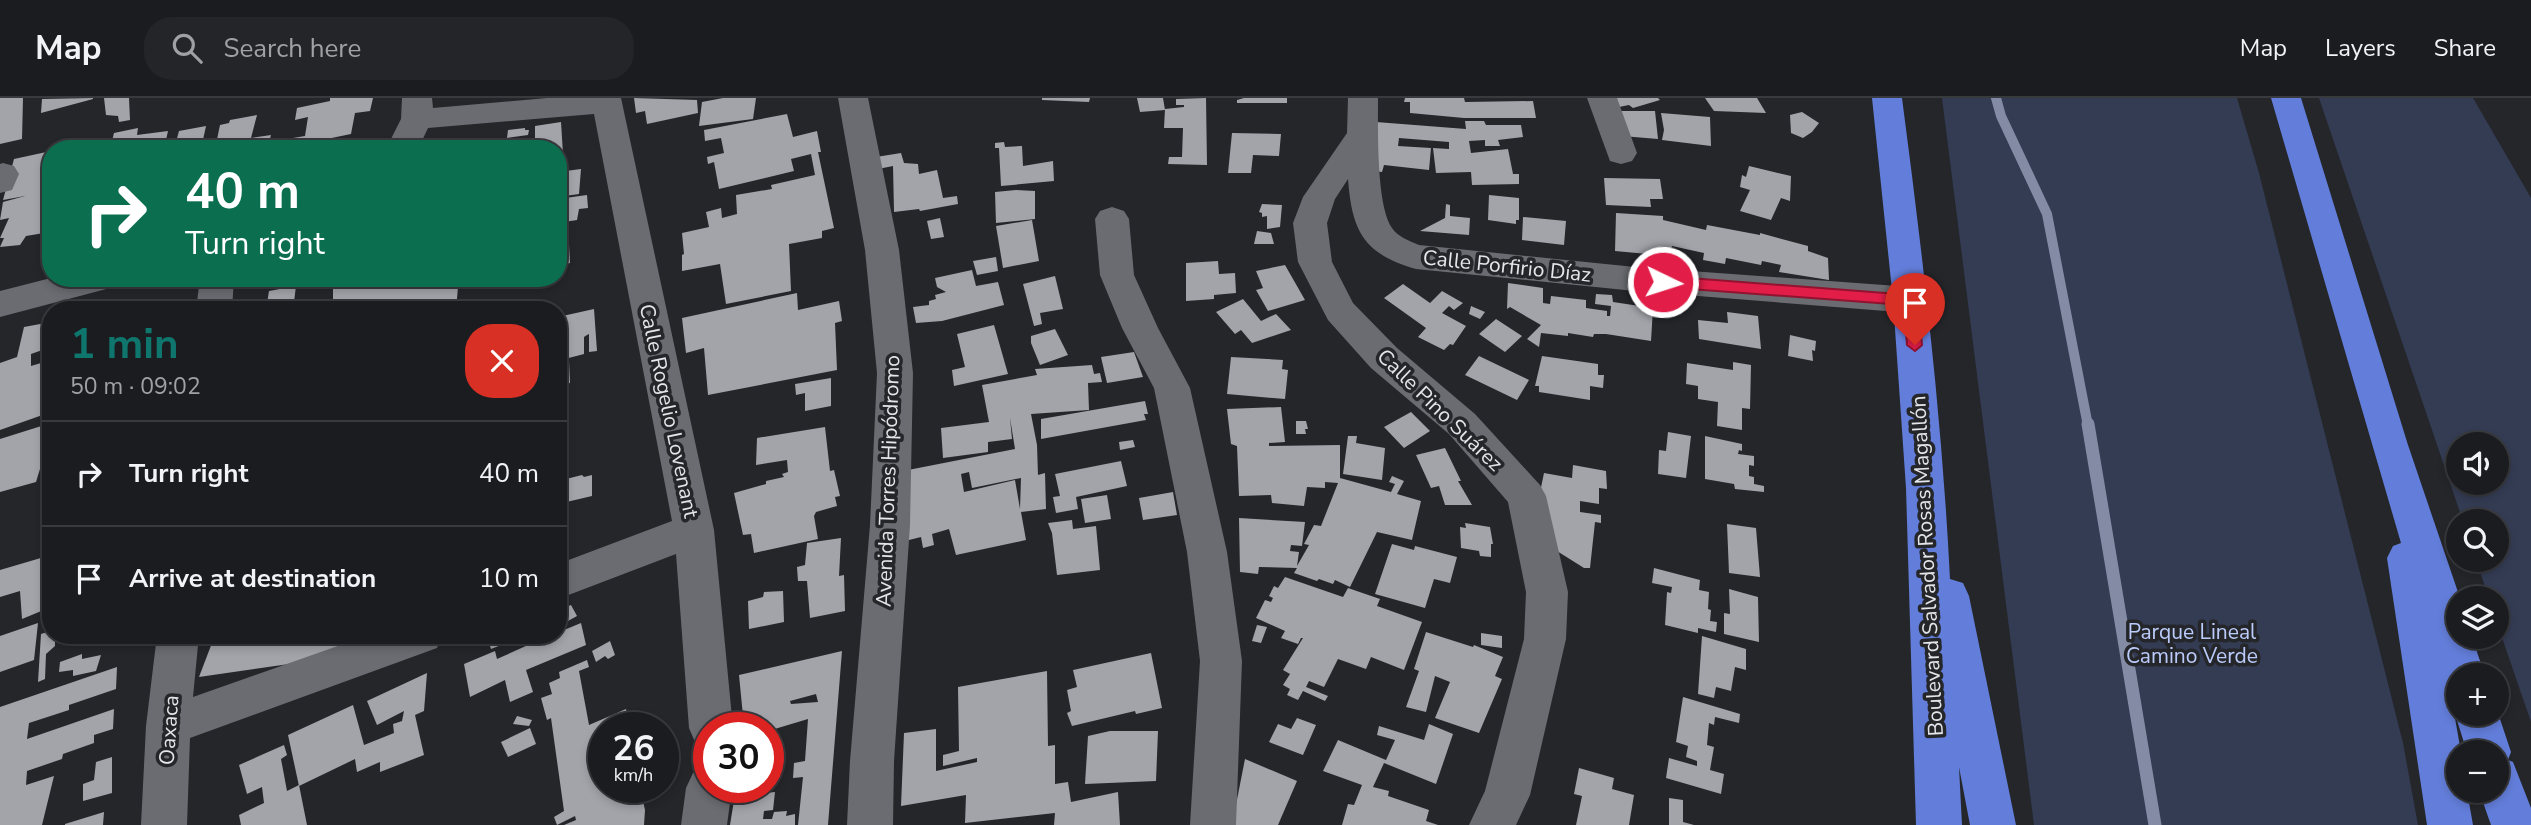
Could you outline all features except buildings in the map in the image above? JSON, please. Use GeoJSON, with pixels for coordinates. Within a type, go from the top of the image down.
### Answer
{"type":"FeatureCollection","features":[{"type":"Feature","properties":{"kind":"highway","name":"Boulevard Salvador Rosas Magallón"},"geometry":{"type":"LineString","coordinates":[[1886,98],[1911,300],[1926,488],[1939,825]]}},
{"type":"Feature","properties":{"kind":"highway"},"geometry":{"type":"LineString","coordinates":[[2286,98],[2389,445],[2460,663]]}},
{"type":"Feature","properties":{"kind":"highway"},"geometry":{"type":"LineString","coordinates":[[2389,445],[2450,825]]}},
{"type":"Feature","properties":{"kind":"highway"},"geometry":{"type":"LineString","coordinates":[[1926,488],[1993,825]]}},
{"type":"Feature","properties":{"kind":"highway"},"geometry":{"type":"LineString","coordinates":[[2506,803],[2514,825]]}},
{"type":"Feature","properties":{"kind":"street","name":"Avenida Torres Hipódromo"},"geometry":{"type":"LineString","coordinates":[[853,98],[882,250],[895,373],[890,525],[870,825]]}},
{"type":"Feature","properties":{"kind":"street"},"geometry":{"type":"LineString","coordinates":[[1602,98],[1621,153]]}},
{"type":"Feature","properties":{"kind":"street"},"geometry":{"type":"LineString","coordinates":[[405,140],[417,108],[607,100]]}},
{"type":"Feature","properties":{"kind":"street","name":"Calle Rogelio Lovenant"},"geometry":{"type":"LineString","coordinates":[[607,100],[694,530],[709,712]]}},
{"type":"Feature","properties":{"kind":"street","name":"Calle Porfirio Díaz"},"geometry":{"type":"LineString","coordinates":[[1362,116],[1370,215],[1376,232],[1391,247],[1416,257],[1635,279],[1911,300]]}},
{"type":"Feature","properties":{"kind":"street","name":"Calle Pino Suárez"},"geometry":{"type":"LineString","coordinates":[[1362,116],[1319,197],[1310,223],[1315,262],[1340,311],[1384,358],[1462,424],[1526,496],[1547,592],[1545,639],[1507,795],[1492,825]]}},
{"type":"Feature","properties":{"kind":"street"},"geometry":{"type":"LineString","coordinates":[[1112,219],[1117,275],[1140,328],[1172,388],[1207,552],[1221,661],[1213,825]]}},
{"type":"Feature","properties":{"kind":"street"},"geometry":{"type":"LineString","coordinates":[[0,304],[67,287]]}},
{"type":"Feature","properties":{"kind":"street"},"geometry":{"type":"LineString","coordinates":[[567,579],[694,530]]}},
{"type":"Feature","properties":{"kind":"street","name":"Oaxaca"},"geometry":{"type":"LineString","coordinates":[[164,825],[168,726],[177,644]]}},
{"type":"Feature","properties":{"kind":"street"},"geometry":{"type":"LineString","coordinates":[[168,726],[397,644]]}},
{"type":"Feature","properties":{"kind":"street"},"geometry":{"type":"LineString","coordinates":[[704,825],[707,803]]}},
{"type":"Feature","properties":{"kind":"green space","name":"Parque Lineal Camino Verde"},"geometry":{"type":"Polygon","coordinates":[[[1942,98],[2237,98],[2259,173],[2403,743],[2418,825],[2034,825],[1942,98]]]}},
{"type":"Feature","properties":{"kind":"green space"},"geometry":{"type":"Polygon","coordinates":[[[2319,98],[2473,98],[2531,198],[2531,722],[2506,649],[2509,649],[2509,586],[2485,586],[2480,572],[2509,572],[2509,509],[2459,509],[2454,495],[2509,495],[2509,432],[2446,432],[2446,471],[2319,98]]]}},
{"type":"Feature","properties":{"kind":"waterway"},"geometry":{"type":"LineString","coordinates":[[1996,98],[2001,116],[2047,214],[2088,426]]}},
{"type":"Feature","properties":{"kind":"waterway"},"geometry":{"type":"LineString","coordinates":[[2088,424],[2155,825]]}},
{"type":"Feature","properties":{"kind":"route"},"geometry":{"type":"LineString","coordinates":[[1663,282],[1911,300],[1915,345]]}}]}
